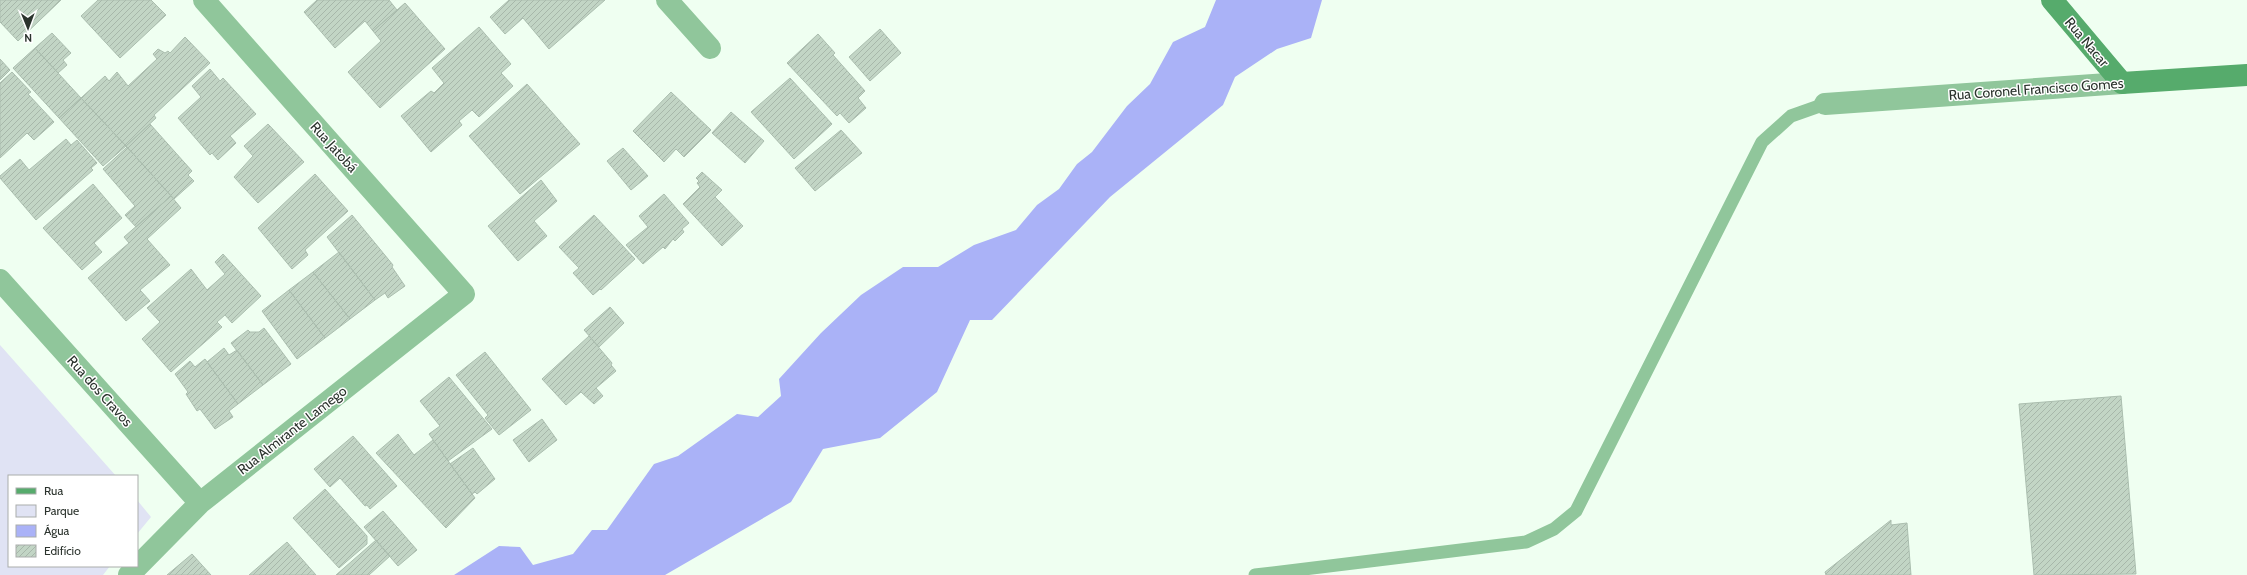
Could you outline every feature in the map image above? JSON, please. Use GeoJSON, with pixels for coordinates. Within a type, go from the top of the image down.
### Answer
{"type":"FeatureCollection","features":[{"type":"Feature","properties":{"kind":"main road","name":"Rua Nacar"},"geometry":{"type":"LineString","coordinates":[[2052,0],[2122,83]]}},
{"type":"Feature","properties":{"kind":"main road","name":"Rua Coronel Francisco Gomes"},"geometry":{"type":"LineString","coordinates":[[2122,83],[2247,75]]}},
{"type":"Feature","properties":{"kind":"street","name":"Rua Jatobá"},"geometry":{"type":"LineString","coordinates":[[204,0],[464,294]]}},
{"type":"Feature","properties":{"kind":"street"},"geometry":{"type":"LineString","coordinates":[[667,0],[710,48]]}},
{"type":"Feature","properties":{"kind":"street","name":"Rua Coronel Francisco Gomes"},"geometry":{"type":"LineString","coordinates":[[1825,104],[2122,83]]}},
{"type":"Feature","properties":{"kind":"street","name":"Rua dos Cravos"},"geometry":{"type":"LineString","coordinates":[[0,280],[200,503]]}},
{"type":"Feature","properties":{"kind":"street","name":"Rua Almirante Lamego"},"geometry":{"type":"LineString","coordinates":[[138,566],[200,503],[464,294]]}},
{"type":"Feature","properties":{"kind":"street","name":"Rua Almirante Lamego"},"geometry":{"type":"LineString","coordinates":[[129,575],[137,567]]}},
{"type":"Feature","properties":{"kind":"lane"},"geometry":{"type":"LineString","coordinates":[[1255,575],[1526,542],[1554,530],[1576,511],[1762,142],[1791,116],[1825,104]]}},
{"type":"Feature","properties":{"kind":"green space"},"geometry":{"type":"Polygon","coordinates":[[[0,345],[115,475],[8,475],[8,567],[109,567],[103,575],[0,575],[0,345]]]}},
{"type":"Feature","properties":{"kind":"green space"},"geometry":{"type":"Polygon","coordinates":[[[138,501],[151,517],[138,533],[138,501]]]}},
{"type":"Feature","properties":{"kind":"water"},"geometry":{"type":"Polygon","coordinates":[[[1216,0],[1322,0],[1311,38],[1277,49],[1235,77],[1223,105],[1110,197],[992,320],[970,320],[937,392],[880,438],[823,449],[791,502],[665,575],[454,575],[499,546],[520,547],[533,565],[573,554],[592,530],[607,530],[654,464],[678,456],[737,414],[758,417],[781,396],[779,379],[821,333],[861,295],[903,267],[938,267],[974,245],[1016,230],[1037,205],[1059,189],[1077,164],[1092,152],[1127,106],[1150,84],[1173,42],[1205,27],[1216,0]]]}},
{"type":"Feature","properties":{"kind":"building"},"geometry":{"type":"Polygon","coordinates":[[[0,0],[61,0],[18,41],[0,22],[0,0]]]}},
{"type":"Feature","properties":{"kind":"building"},"geometry":{"type":"Polygon","coordinates":[[[98,0],[151,0],[166,15],[120,58],[81,16],[98,0]]]}},
{"type":"Feature","properties":{"kind":"building"},"geometry":{"type":"Polygon","coordinates":[[[317,0],[389,0],[397,10],[373,31],[365,21],[335,48],[304,12],[317,0]]]}},
{"type":"Feature","properties":{"kind":"building"},"geometry":{"type":"Polygon","coordinates":[[[509,0],[605,0],[549,49],[523,18],[505,34],[490,17],[509,0]]]}},
{"type":"Feature","properties":{"kind":"building"},"geometry":{"type":"Polygon","coordinates":[[[405,3],[445,49],[380,108],[348,72],[381,41],[373,31],[405,3]]]}},
{"type":"Feature","properties":{"kind":"building"},"geometry":{"type":"Polygon","coordinates":[[[479,27],[511,64],[501,73],[513,86],[479,117],[472,110],[459,121],[462,125],[431,152],[401,116],[431,91],[434,93],[444,83],[432,68],[479,27]]]}},
{"type":"Feature","properties":{"kind":"building"},"geometry":{"type":"Polygon","coordinates":[[[880,29],[901,53],[870,81],[849,57],[880,29]]]}},
{"type":"Feature","properties":{"kind":"building"},"geometry":{"type":"Polygon","coordinates":[[[52,33],[71,53],[63,60],[67,65],[58,73],[35,48],[52,33]]]}},
{"type":"Feature","properties":{"kind":"building"},"geometry":{"type":"Polygon","coordinates":[[[818,34],[835,53],[833,55],[865,91],[858,98],[866,108],[849,123],[840,113],[837,116],[787,63],[818,34]]]}},
{"type":"Feature","properties":{"kind":"building"},"geometry":{"type":"Polygon","coordinates":[[[185,37],[210,63],[154,115],[156,118],[126,146],[81,98],[105,76],[109,81],[117,72],[128,86],[157,59],[153,54],[158,49],[165,53],[168,51],[170,53],[185,37]]]}},
{"type":"Feature","properties":{"kind":"building"},"geometry":{"type":"Polygon","coordinates":[[[35,48],[81,98],[59,118],[13,68],[35,48]]]}},
{"type":"Feature","properties":{"kind":"building"},"geometry":{"type":"Polygon","coordinates":[[[0,59],[10,70],[0,80],[0,59]]]}},
{"type":"Feature","properties":{"kind":"building"},"geometry":{"type":"Polygon","coordinates":[[[210,69],[220,81],[223,78],[256,114],[230,136],[236,143],[218,160],[212,153],[210,155],[178,118],[201,97],[192,86],[210,69]]]}},
{"type":"Feature","properties":{"kind":"building"},"geometry":{"type":"Polygon","coordinates":[[[12,72],[31,92],[28,94],[54,122],[34,140],[27,133],[0,158],[0,83],[12,72]]]}},
{"type":"Feature","properties":{"kind":"building"},"geometry":{"type":"Polygon","coordinates":[[[790,78],[832,124],[794,159],[751,112],[790,78]]]}},
{"type":"Feature","properties":{"kind":"building"},"geometry":{"type":"Polygon","coordinates":[[[527,84],[580,144],[520,194],[469,136],[527,84]]]}},
{"type":"Feature","properties":{"kind":"building"},"geometry":{"type":"Polygon","coordinates":[[[671,92],[711,130],[684,157],[676,149],[664,162],[633,131],[671,92]]]}},
{"type":"Feature","properties":{"kind":"building"},"geometry":{"type":"Polygon","coordinates":[[[81,98],[126,146],[103,166],[59,118],[81,98]]]}},
{"type":"Feature","properties":{"kind":"building"},"geometry":{"type":"Polygon","coordinates":[[[731,112],[764,141],[745,163],[712,133],[731,112]]]}},
{"type":"Feature","properties":{"kind":"building"},"geometry":{"type":"Polygon","coordinates":[[[150,124],[192,171],[188,175],[194,181],[174,199],[126,146],[150,124]]]}},
{"type":"Feature","properties":{"kind":"building"},"geometry":{"type":"Polygon","coordinates":[[[268,124],[304,162],[258,203],[234,177],[253,156],[244,146],[268,124]]]}},
{"type":"Feature","properties":{"kind":"building"},"geometry":{"type":"Polygon","coordinates":[[[841,130],[862,153],[815,191],[795,168],[841,130]]]}},
{"type":"Feature","properties":{"kind":"building"},"geometry":{"type":"Polygon","coordinates":[[[66,139],[71,145],[77,140],[97,163],[91,168],[93,170],[36,220],[0,178],[0,176],[20,159],[29,170],[66,139]]]}},
{"type":"Feature","properties":{"kind":"building"},"geometry":{"type":"Polygon","coordinates":[[[127,147],[171,196],[136,227],[125,215],[135,206],[103,169],[127,147]]]}},
{"type":"Feature","properties":{"kind":"building"},"geometry":{"type":"Polygon","coordinates":[[[623,148],[648,176],[631,190],[607,161],[623,148]]]}},
{"type":"Feature","properties":{"kind":"building"},"geometry":{"type":"Polygon","coordinates":[[[702,172],[722,190],[715,197],[743,226],[722,246],[683,204],[700,187],[697,183],[699,181],[696,178],[702,172]]]}},
{"type":"Feature","properties":{"kind":"building"},"geometry":{"type":"Polygon","coordinates":[[[315,174],[348,211],[305,250],[308,255],[292,269],[258,228],[315,174]]]}},
{"type":"Feature","properties":{"kind":"building"},"geometry":{"type":"Polygon","coordinates":[[[541,180],[557,201],[534,221],[547,236],[518,261],[488,226],[541,180]]]}},
{"type":"Feature","properties":{"kind":"building"},"geometry":{"type":"Polygon","coordinates":[[[93,184],[122,218],[94,243],[102,252],[82,270],[43,228],[93,184]]]}},
{"type":"Feature","properties":{"kind":"building"},"geometry":{"type":"Polygon","coordinates":[[[664,194],[689,223],[682,229],[684,232],[675,241],[673,239],[665,249],[663,247],[643,264],[626,245],[648,227],[639,216],[664,194]]]}},
{"type":"Feature","properties":{"kind":"building"},"geometry":{"type":"Polygon","coordinates":[[[171,196],[181,208],[147,239],[170,265],[140,290],[150,301],[126,321],[88,278],[129,243],[124,237],[171,196]]]}},
{"type":"Feature","properties":{"kind":"building"},"geometry":{"type":"Polygon","coordinates":[[[352,215],[393,265],[392,267],[405,286],[388,298],[385,293],[375,300],[327,237],[352,215]]]}},
{"type":"Feature","properties":{"kind":"building"},"geometry":{"type":"Polygon","coordinates":[[[594,215],[635,259],[601,290],[600,289],[593,295],[573,273],[579,268],[559,247],[594,215]]]}},
{"type":"Feature","properties":{"kind":"building"},"geometry":{"type":"Polygon","coordinates":[[[339,252],[375,300],[350,319],[313,272],[339,252]]]}},
{"type":"Feature","properties":{"kind":"building"},"geometry":{"type":"Polygon","coordinates":[[[223,254],[261,296],[232,323],[225,315],[217,322],[222,327],[171,372],[142,339],[160,322],[147,308],[191,269],[207,290],[225,274],[215,262],[223,254]]]}},
{"type":"Feature","properties":{"kind":"building"},"geometry":{"type":"Polygon","coordinates":[[[313,272],[350,319],[325,338],[289,290],[313,272]]]}},
{"type":"Feature","properties":{"kind":"building"},"geometry":{"type":"Polygon","coordinates":[[[289,290],[325,338],[297,359],[262,311],[289,290]]]}},
{"type":"Feature","properties":{"kind":"building"},"geometry":{"type":"Polygon","coordinates":[[[610,307],[624,323],[599,347],[584,330],[610,307]]]}},
{"type":"Feature","properties":{"kind":"building"},"geometry":{"type":"Polygon","coordinates":[[[264,328],[291,364],[263,385],[231,343],[248,330],[250,332],[259,332],[264,328]]]}},
{"type":"Feature","properties":{"kind":"building"},"geometry":{"type":"Polygon","coordinates":[[[589,336],[612,363],[611,365],[616,371],[596,388],[603,396],[594,404],[581,392],[566,405],[542,379],[589,336]]]}},
{"type":"Feature","properties":{"kind":"building"},"geometry":{"type":"Polygon","coordinates":[[[224,348],[229,355],[237,350],[263,385],[238,404],[207,362],[224,348]]]}},
{"type":"Feature","properties":{"kind":"building"},"geometry":{"type":"Polygon","coordinates":[[[485,352],[531,410],[499,435],[485,418],[488,415],[456,375],[485,352]]]}},
{"type":"Feature","properties":{"kind":"building"},"geometry":{"type":"Polygon","coordinates":[[[205,359],[238,404],[229,411],[233,417],[215,429],[200,409],[197,411],[186,394],[188,392],[175,374],[190,361],[195,367],[205,359]]]}},
{"type":"Feature","properties":{"kind":"building"},"geometry":{"type":"Polygon","coordinates":[[[449,377],[492,429],[448,461],[429,434],[440,426],[420,401],[449,377]]]}},
{"type":"Feature","properties":{"kind":"building"},"geometry":{"type":"Polygon","coordinates":[[[2121,396],[2136,574],[2034,575],[2019,404],[2121,396]]]}},
{"type":"Feature","properties":{"kind":"building"},"geometry":{"type":"Polygon","coordinates":[[[542,419],[557,440],[529,462],[513,440],[542,419]]]}},
{"type":"Feature","properties":{"kind":"building"},"geometry":{"type":"Polygon","coordinates":[[[398,434],[414,455],[433,440],[475,498],[446,528],[376,453],[398,434]]]}},
{"type":"Feature","properties":{"kind":"building"},"geometry":{"type":"Polygon","coordinates":[[[353,436],[397,486],[370,509],[367,505],[365,506],[340,478],[330,487],[314,469],[353,436]]]}},
{"type":"Feature","properties":{"kind":"building"},"geometry":{"type":"Polygon","coordinates":[[[473,448],[495,479],[477,494],[475,492],[472,494],[450,464],[473,448]]]}},
{"type":"Feature","properties":{"kind":"building"},"geometry":{"type":"Polygon","coordinates":[[[325,489],[367,536],[367,544],[339,568],[293,518],[325,489]]]}},
{"type":"Feature","properties":{"kind":"building"},"geometry":{"type":"Polygon","coordinates":[[[383,511],[417,550],[398,566],[364,527],[383,511]]]}},
{"type":"Feature","properties":{"kind":"building"},"geometry":{"type":"Polygon","coordinates":[[[1891,520],[1891,525],[1907,523],[1911,575],[1826,575],[1825,572],[1891,520]]]}},
{"type":"Feature","properties":{"kind":"building"},"geometry":{"type":"Polygon","coordinates":[[[376,540],[390,556],[369,575],[336,575],[376,540]]]}},
{"type":"Feature","properties":{"kind":"building"},"geometry":{"type":"Polygon","coordinates":[[[287,542],[316,575],[249,575],[287,542]]]}},
{"type":"Feature","properties":{"kind":"building"},"geometry":{"type":"Polygon","coordinates":[[[192,554],[211,575],[167,575],[192,554]]]}}]}
